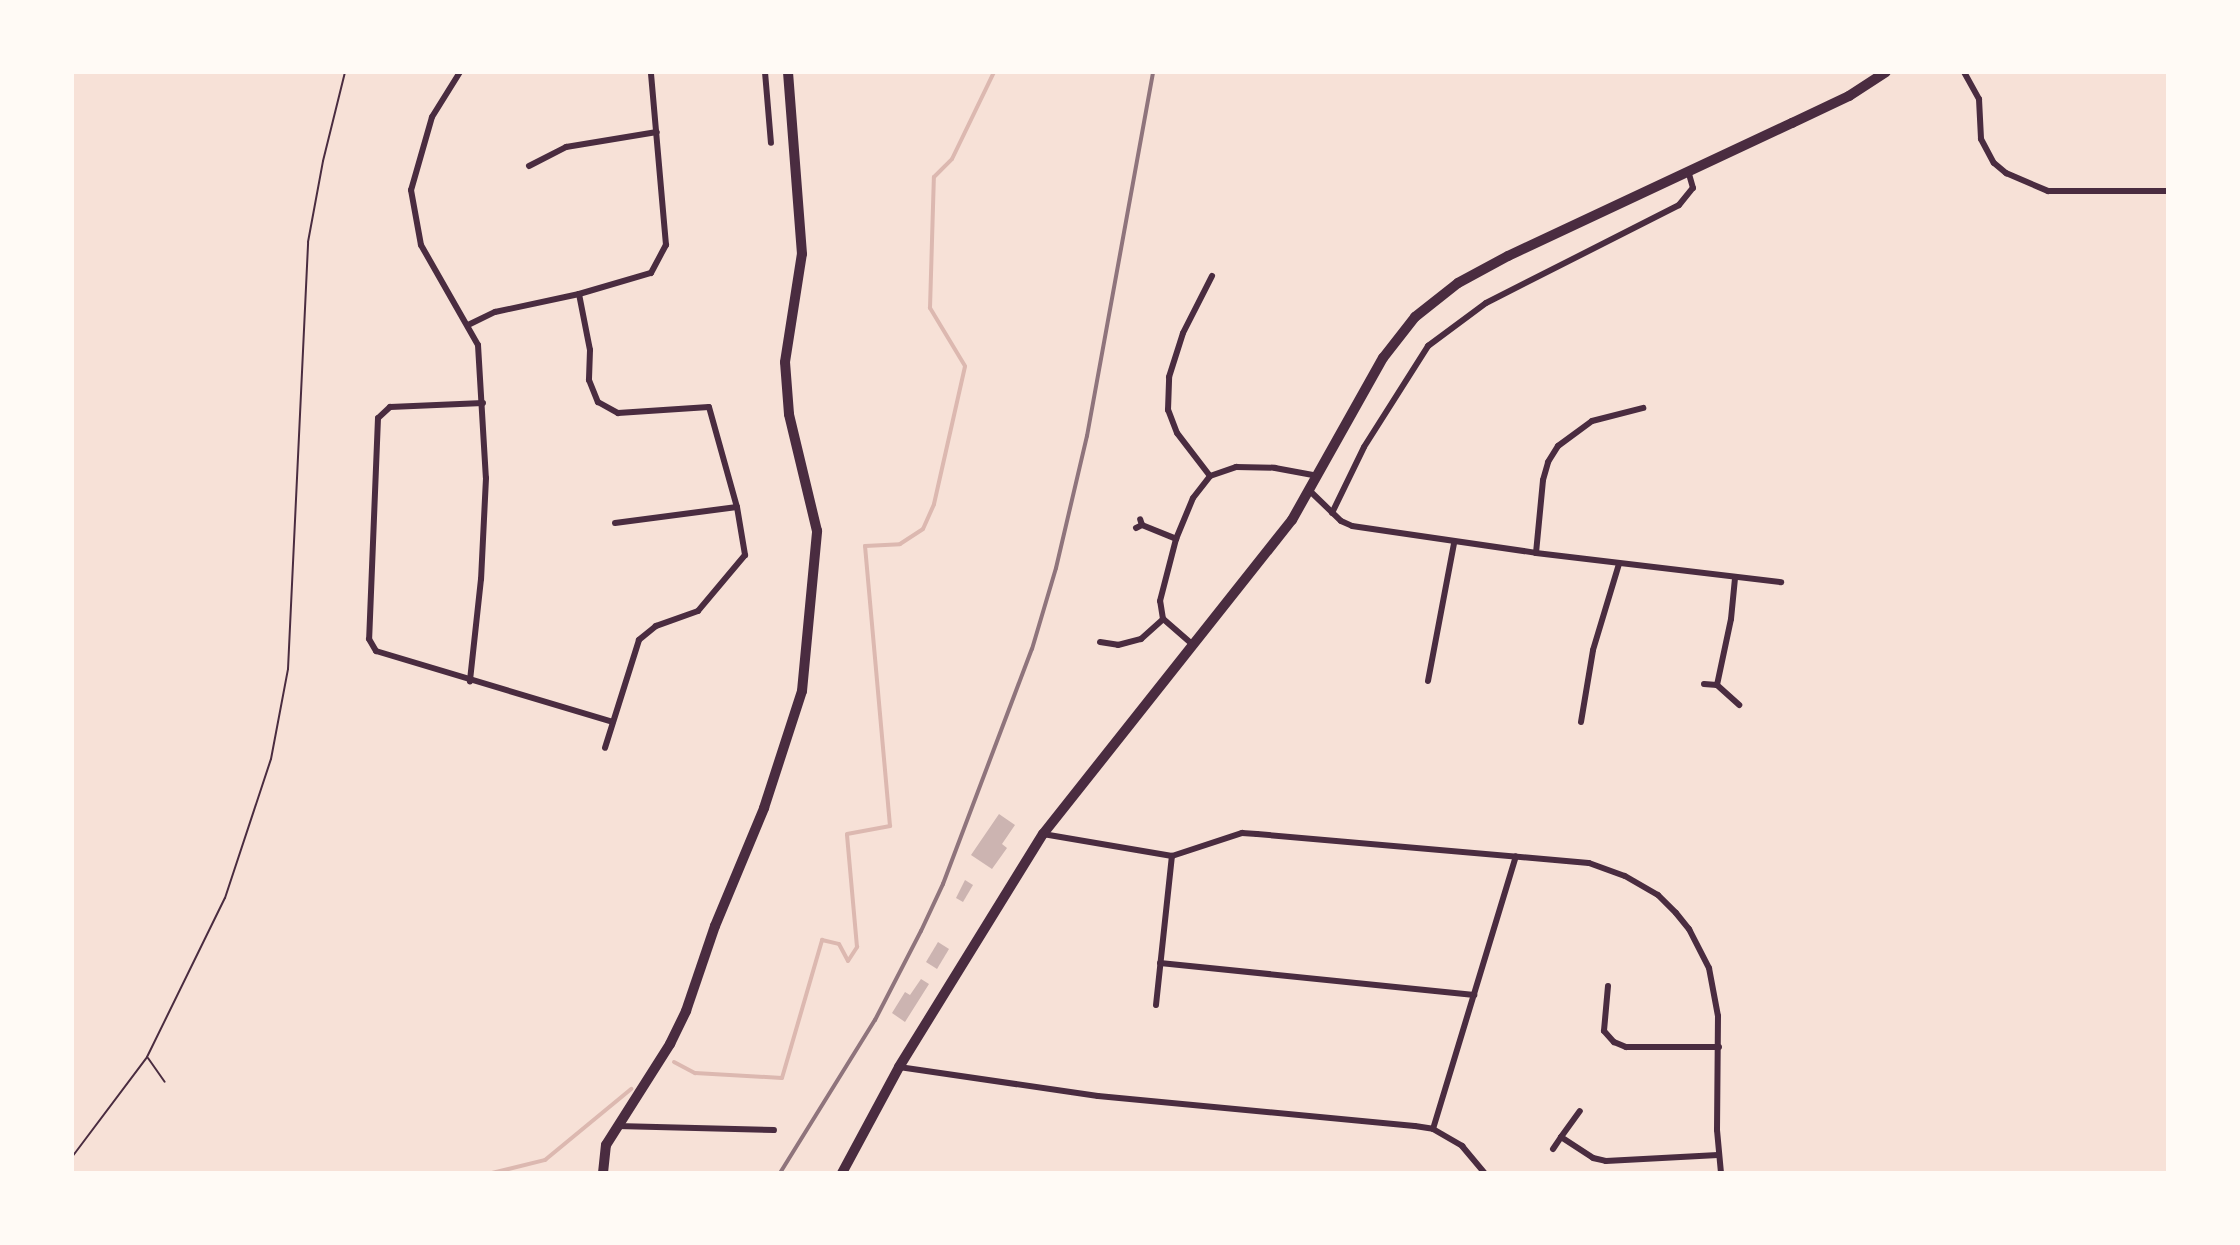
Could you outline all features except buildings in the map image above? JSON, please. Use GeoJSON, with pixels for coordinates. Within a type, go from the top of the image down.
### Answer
{"type":"FeatureCollection","features":[{"type":"Feature","properties":{"kind":"main road"},"geometry":{"type":"LineString","coordinates":[[603,1173],[606,1145],[670,1044],[686,1011],[715,926],[764,808],[802,691],[817,531],[789,414],[785,362],[802,254],[788,72]]}},
{"type":"Feature","properties":{"kind":"main road"},"geometry":{"type":"LineString","coordinates":[[842,1173],[899,1067],[1043,834],[1292,520],[1383,358],[1415,317],[1435,299],[1508,256],[1849,96],[1886,72]]}},
{"type":"Feature","properties":{"kind":"street"},"geometry":{"type":"LineString","coordinates":[[460,72],[432,117],[411,190],[421,245],[478,345],[486,478],[481,579],[470,681]]}},
{"type":"Feature","properties":{"kind":"street"},"geometry":{"type":"LineString","coordinates":[[468,325],[495,312],[579,294],[651,273],[666,245],[651,72]]}},
{"type":"Feature","properties":{"kind":"street"},"geometry":{"type":"LineString","coordinates":[[765,72],[771,143]]}},
{"type":"Feature","properties":{"kind":"street"},"geometry":{"type":"LineString","coordinates":[[1964,72],[1979,99],[1981,139],[1994,163],[2006,173],[2048,191],[2168,191]]}},
{"type":"Feature","properties":{"kind":"street"},"geometry":{"type":"LineString","coordinates":[[529,166],[566,147],[657,132]]}},
{"type":"Feature","properties":{"kind":"street"},"geometry":{"type":"LineString","coordinates":[[1332,513],[1364,447],[1428,346],[1486,303],[1679,205],[1693,188],[1688,171]]}},
{"type":"Feature","properties":{"kind":"street"},"geometry":{"type":"LineString","coordinates":[[1210,476],[1177,433],[1168,410],[1169,377],[1183,333],[1212,276]]}},
{"type":"Feature","properties":{"kind":"street"},"geometry":{"type":"LineString","coordinates":[[579,294],[590,350],[589,380],[598,402],[618,413],[709,407],[737,507],[745,555],[698,611],[656,626],[639,640],[605,748]]}},
{"type":"Feature","properties":{"kind":"street"},"geometry":{"type":"LineString","coordinates":[[483,403],[390,407],[378,418],[369,639],[376,651],[613,722]]}},
{"type":"Feature","properties":{"kind":"street"},"geometry":{"type":"LineString","coordinates":[[1536,553],[1543,480],[1548,462],[1558,446],[1592,421],[1643,408]]}},
{"type":"Feature","properties":{"kind":"street"},"geometry":{"type":"LineString","coordinates":[[1192,644],[1163,619],[1160,601],[1176,539],[1193,498],[1210,476],[1236,467],[1275,468],[1318,476]]}},
{"type":"Feature","properties":{"kind":"street"},"geometry":{"type":"LineString","coordinates":[[1310,491],[1332,513],[1352,526],[1454,543],[1781,582]]}},
{"type":"Feature","properties":{"kind":"street"},"geometry":{"type":"LineString","coordinates":[[615,523],[737,507]]}},
{"type":"Feature","properties":{"kind":"street"},"geometry":{"type":"LineString","coordinates":[[1139,524],[1176,539]]}},
{"type":"Feature","properties":{"kind":"street"},"geometry":{"type":"LineString","coordinates":[[1428,681],[1454,543]]}},
{"type":"Feature","properties":{"kind":"street"},"geometry":{"type":"LineString","coordinates":[[1581,722],[1593,650],[1619,564]]}},
{"type":"Feature","properties":{"kind":"street"},"geometry":{"type":"LineString","coordinates":[[1717,685],[1731,619],[1735,578]]}},
{"type":"Feature","properties":{"kind":"street"},"geometry":{"type":"LineString","coordinates":[[1100,642],[1118,645],[1141,639],[1163,619]]}},
{"type":"Feature","properties":{"kind":"street"},"geometry":{"type":"LineString","coordinates":[[1704,684],[1717,685],[1739,705]]}},
{"type":"Feature","properties":{"kind":"street"},"geometry":{"type":"LineString","coordinates":[[1043,834],[1172,856],[1242,833],[1589,863],[1625,876],[1658,895],[1689,929],[1705,960],[1715,990],[1719,1047],[1718,1155],[1721,1173]]}},
{"type":"Feature","properties":{"kind":"street"},"geometry":{"type":"LineString","coordinates":[[1156,1005],[1172,856]]}},
{"type":"Feature","properties":{"kind":"street"},"geometry":{"type":"LineString","coordinates":[[1433,1129],[1516,856]]}},
{"type":"Feature","properties":{"kind":"street"},"geometry":{"type":"LineString","coordinates":[[1160,963],[1474,995]]}},
{"type":"Feature","properties":{"kind":"street"},"geometry":{"type":"LineString","coordinates":[[1608,986],[1604,1031],[1614,1042],[1626,1047],[1719,1047]]}},
{"type":"Feature","properties":{"kind":"street"},"geometry":{"type":"LineString","coordinates":[[899,1067],[1098,1096],[1379,1121],[1433,1129],[1462,1146],[1485,1173]]}},
{"type":"Feature","properties":{"kind":"street"},"geometry":{"type":"LineString","coordinates":[[1553,1149],[1580,1111]]}},
{"type":"Feature","properties":{"kind":"street"},"geometry":{"type":"LineString","coordinates":[[617,1126],[774,1130]]}},
{"type":"Feature","properties":{"kind":"street"},"geometry":{"type":"LineString","coordinates":[[1561,1137],[1593,1158],[1606,1161],[1718,1155]]}},
{"type":"Feature","properties":{"kind":"path"},"geometry":{"type":"LineString","coordinates":[[72,1157],[147,1057],[225,898],[271,759],[288,669],[308,242],[345,72]]}},
{"type":"Feature","properties":{"kind":"path"},"geometry":{"type":"LineString","coordinates":[[147,1057],[165,1082]]}},
{"type":"Feature","properties":{"kind":"waterway"},"geometry":{"type":"LineString","coordinates":[[674,1062],[695,1073],[782,1078],[822,940],[839,944],[848,961],[857,947],[847,834],[890,826],[865,546],[900,544],[923,529],[934,504],[965,366],[930,308],[934,177],[952,159],[994,72]]}},
{"type":"Feature","properties":{"kind":"waterway"},"geometry":{"type":"LineString","coordinates":[[492,1173],[545,1160],[631,1089]]}},
{"type":"Feature","properties":{"kind":"railway"},"geometry":{"type":"LineString","coordinates":[[780,1173],[875,1020],[921,931],[943,884],[1032,649],[1056,568],[1087,436],[1153,72]]}}]}
